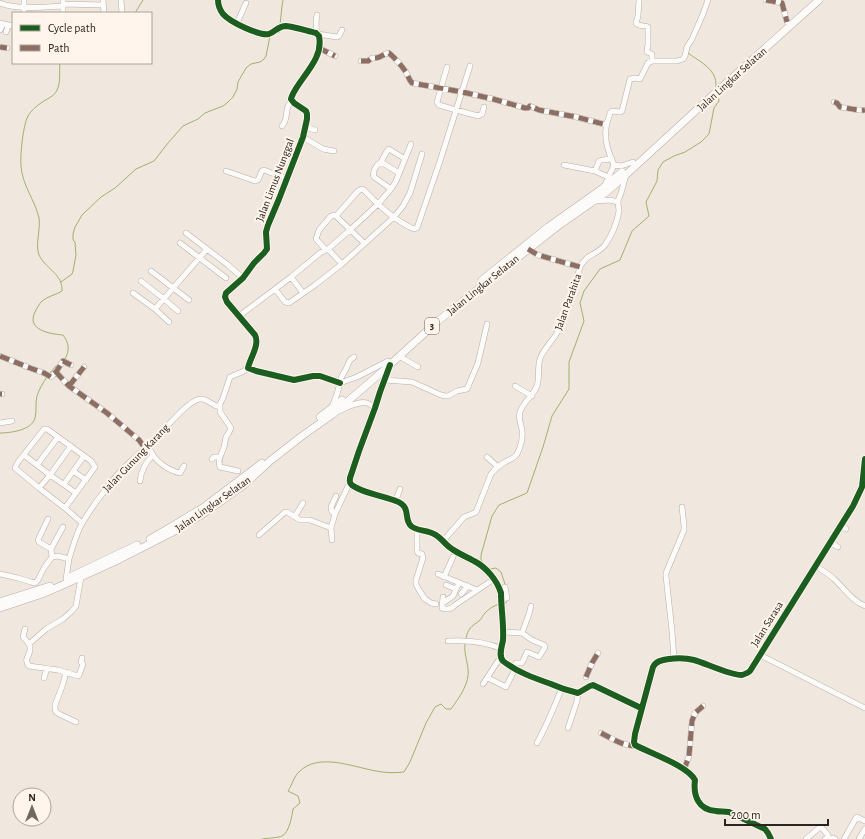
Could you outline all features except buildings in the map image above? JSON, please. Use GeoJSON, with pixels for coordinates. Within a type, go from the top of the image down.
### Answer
{"type":"FeatureCollection","features":[{"type":"Feature","properties":{"kind":"main road","name":"Jalan Lingkar Selatan"},"geometry":{"type":"LineString","coordinates":[[0,608],[42,594],[81,577],[203,514],[244,484],[399,356],[481,283],[609,190],[714,94],[813,0]]}},
{"type":"Feature","properties":{"kind":"main road","name":"Jalan Lingkar Selatan"},"geometry":{"type":"LineString","coordinates":[[389,363],[421,331],[548,227],[603,188],[789,24],[819,0]]}},
{"type":"Feature","properties":{"kind":"main road","name":"Jalan Lingkar Selatan"},"geometry":{"type":"LineString","coordinates":[[0,602],[50,586],[170,531]]}},
{"type":"Feature","properties":{"kind":"street"},"geometry":{"type":"LineString","coordinates":[[24,0],[24,12]]}},
{"type":"Feature","properties":{"kind":"street"},"geometry":{"type":"LineString","coordinates":[[121,0],[122,12]]}},
{"type":"Feature","properties":{"kind":"street"},"geometry":{"type":"LineString","coordinates":[[218,0],[222,13],[225,16],[263,34],[269,34],[283,26],[337,37],[342,30]]}},
{"type":"Feature","properties":{"kind":"street"},"geometry":{"type":"LineString","coordinates":[[639,0],[636,23],[638,25],[648,27],[647,51],[652,54],[652,61]]}},
{"type":"Feature","properties":{"kind":"street"},"geometry":{"type":"LineString","coordinates":[[603,188],[614,165],[606,141],[606,129],[611,112],[622,111],[630,79],[635,78],[640,80],[648,63],[652,61],[680,60],[684,57],[708,0]]}},
{"type":"Feature","properties":{"kind":"street"},"geometry":{"type":"LineString","coordinates":[[766,0],[782,3],[789,24]]}},
{"type":"Feature","properties":{"kind":"street"},"geometry":{"type":"LineString","coordinates":[[0,3],[24,7],[63,3],[103,2],[104,12]]}},
{"type":"Feature","properties":{"kind":"street"},"geometry":{"type":"LineString","coordinates":[[237,23],[246,3]]}},
{"type":"Feature","properties":{"kind":"street"},"geometry":{"type":"LineString","coordinates":[[282,126],[286,120],[288,105],[292,101],[292,94],[313,64],[319,48],[320,38],[317,34],[315,20],[317,15]]}},
{"type":"Feature","properties":{"kind":"street"},"geometry":{"type":"LineString","coordinates":[[0,30],[6,25]]}},
{"type":"Feature","properties":{"kind":"street"},"geometry":{"type":"LineString","coordinates":[[6,25],[6,32]]}},
{"type":"Feature","properties":{"kind":"street"},"geometry":{"type":"LineString","coordinates":[[0,47],[7,48]]}},
{"type":"Feature","properties":{"kind":"street"},"geometry":{"type":"LineString","coordinates":[[319,48],[335,56]]}},
{"type":"Feature","properties":{"kind":"street"},"geometry":{"type":"LineString","coordinates":[[361,61],[379,58],[389,52],[401,65],[411,82],[493,99],[525,108],[530,106],[539,110],[607,125]]}},
{"type":"Feature","properties":{"kind":"street"},"geometry":{"type":"LineString","coordinates":[[342,264],[317,241],[316,237],[319,230],[331,216],[336,216],[358,191],[362,189],[394,217],[414,229],[417,228],[470,66]]}},
{"type":"Feature","properties":{"kind":"street"},"geometry":{"type":"LineString","coordinates":[[447,67],[437,104],[478,116],[482,114],[484,107]]}},
{"type":"Feature","properties":{"kind":"street","name":"Jalan Limus Nunggal"},"geometry":{"type":"LineString","coordinates":[[248,368],[257,339],[227,302],[225,297],[226,293],[243,278],[266,249],[267,229],[303,137],[308,116],[305,110],[292,101]]}},
{"type":"Feature","properties":{"kind":"street"},"geometry":{"type":"LineString","coordinates":[[834,102],[840,107],[865,110]]}},
{"type":"Feature","properties":{"kind":"street"},"geometry":{"type":"LineString","coordinates":[[305,127],[315,130]]}},
{"type":"Feature","properties":{"kind":"street"},"geometry":{"type":"LineString","coordinates":[[303,137],[323,149],[334,150]]}},
{"type":"Feature","properties":{"kind":"street"},"geometry":{"type":"LineString","coordinates":[[239,316],[291,278],[327,249],[378,204],[391,189],[411,144]]}},
{"type":"Feature","properties":{"kind":"street"},"geometry":{"type":"LineString","coordinates":[[391,189],[374,177],[374,171],[389,149],[405,159]]}},
{"type":"Feature","properties":{"kind":"street"},"geometry":{"type":"LineString","coordinates":[[275,289],[284,301],[289,303],[342,264],[394,217],[403,206],[410,192],[422,154]]}},
{"type":"Feature","properties":{"kind":"street"},"geometry":{"type":"LineString","coordinates":[[595,171],[599,161],[612,160]]}},
{"type":"Feature","properties":{"kind":"street"},"geometry":{"type":"LineString","coordinates":[[381,162],[399,173]]}},
{"type":"Feature","properties":{"kind":"street"},"geometry":{"type":"LineString","coordinates":[[614,165],[624,166],[633,162]]}},
{"type":"Feature","properties":{"kind":"street"},"geometry":{"type":"LineString","coordinates":[[564,165],[595,171],[608,177]]}},
{"type":"Feature","properties":{"kind":"street"},"geometry":{"type":"LineString","coordinates":[[226,171],[254,181],[258,180],[262,171],[264,170],[287,179]]}},
{"type":"Feature","properties":{"kind":"street","name":"Jalan Parahita"},"geometry":{"type":"LineString","coordinates":[[443,541],[464,517],[476,512],[491,474],[498,467],[517,455],[520,449],[522,429],[519,418],[520,411],[537,387],[540,359],[560,328],[582,263],[588,257],[601,249],[612,233],[618,218],[618,202],[626,175]]}},
{"type":"Feature","properties":{"kind":"street"},"geometry":{"type":"LineString","coordinates":[[593,201],[610,200],[618,202]]}},
{"type":"Feature","properties":{"kind":"street"},"geometry":{"type":"LineString","coordinates":[[336,216],[364,243]]}},
{"type":"Feature","properties":{"kind":"street"},"geometry":{"type":"LineString","coordinates":[[186,233],[243,278]]}},
{"type":"Feature","properties":{"kind":"street"},"geometry":{"type":"LineString","coordinates":[[180,243],[226,278]]}},
{"type":"Feature","properties":{"kind":"street"},"geometry":{"type":"LineString","coordinates":[[155,308],[207,249]]}},
{"type":"Feature","properties":{"kind":"street"},"geometry":{"type":"LineString","coordinates":[[528,249],[538,254],[580,267]]}},
{"type":"Feature","properties":{"kind":"street"},"geometry":{"type":"LineString","coordinates":[[151,271],[188,300]]}},
{"type":"Feature","properties":{"kind":"street"},"geometry":{"type":"LineString","coordinates":[[291,278],[303,293]]}},
{"type":"Feature","properties":{"kind":"street"},"geometry":{"type":"LineString","coordinates":[[141,281],[178,311]]}},
{"type":"Feature","properties":{"kind":"street"},"geometry":{"type":"LineString","coordinates":[[133,293],[155,308],[170,322]]}},
{"type":"Feature","properties":{"kind":"street"},"geometry":{"type":"LineString","coordinates":[[385,380],[412,382],[441,396],[467,389],[478,363],[487,324]]}},
{"type":"Feature","properties":{"kind":"street"},"geometry":{"type":"LineString","coordinates":[[0,356],[44,373],[50,377],[52,377],[63,361],[70,365]]}},
{"type":"Feature","properties":{"kind":"street"},"geometry":{"type":"LineString","coordinates":[[399,356],[418,367]]}},
{"type":"Feature","properties":{"kind":"street"},"geometry":{"type":"LineString","coordinates":[[331,411],[339,383],[350,360],[354,357]]}},
{"type":"Feature","properties":{"kind":"street"},"geometry":{"type":"LineString","coordinates":[[332,540],[331,528],[335,514],[350,482],[359,451],[385,380],[389,363]]}},
{"type":"Feature","properties":{"kind":"street"},"geometry":{"type":"LineString","coordinates":[[238,471],[220,467],[219,464],[226,438],[231,429],[220,412],[220,405],[226,392],[230,377],[248,368],[294,380],[320,376],[339,383],[389,363]]}},
{"type":"Feature","properties":{"kind":"street"},"geometry":{"type":"LineString","coordinates":[[69,386],[84,367]]}},
{"type":"Feature","properties":{"kind":"street"},"geometry":{"type":"LineString","coordinates":[[56,372],[69,386],[107,413],[139,440],[162,464],[178,473],[181,472],[184,466]]}},
{"type":"Feature","properties":{"kind":"street"},"geometry":{"type":"LineString","coordinates":[[515,386],[532,396]]}},
{"type":"Feature","properties":{"kind":"street","name":"Jalan Gunung Karang"},"geometry":{"type":"LineString","coordinates":[[66,579],[69,559],[77,534],[82,523],[104,491],[132,460],[147,447],[188,405],[198,399],[202,399],[216,406],[220,405]]}},
{"type":"Feature","properties":{"kind":"street"},"geometry":{"type":"LineString","coordinates":[[331,411],[360,403],[368,403],[375,408]]}},
{"type":"Feature","properties":{"kind":"street"},"geometry":{"type":"LineString","coordinates":[[0,423],[12,421]]}},
{"type":"Feature","properties":{"kind":"street"},"geometry":{"type":"LineString","coordinates":[[65,508],[95,467],[91,461],[71,446],[47,429],[43,430],[15,468],[82,523]]}},
{"type":"Feature","properties":{"kind":"street"},"geometry":{"type":"LineString","coordinates":[[37,465],[58,437]]}},
{"type":"Feature","properties":{"kind":"street"},"geometry":{"type":"LineString","coordinates":[[39,488],[71,446]]}},
{"type":"Feature","properties":{"kind":"street"},"geometry":{"type":"LineString","coordinates":[[24,455],[76,493]]}},
{"type":"Feature","properties":{"kind":"street"},"geometry":{"type":"LineString","coordinates":[[140,481],[140,476],[147,461],[153,455]]}},
{"type":"Feature","properties":{"kind":"street"},"geometry":{"type":"LineString","coordinates":[[64,484],[84,456]]}},
{"type":"Feature","properties":{"kind":"street"},"geometry":{"type":"LineString","coordinates":[[212,459],[214,456],[220,457]]}},
{"type":"Feature","properties":{"kind":"street"},"geometry":{"type":"LineString","coordinates":[[487,458],[498,467]]}},
{"type":"Feature","properties":{"kind":"street","name":"Jalan Sarasa"},"geometry":{"type":"LineString","coordinates":[[641,708],[654,664],[658,661],[674,659],[693,660],[741,675],[750,671],[831,543],[857,498],[862,487],[865,459]]}},
{"type":"Feature","properties":{"kind":"street"},"geometry":{"type":"LineString","coordinates":[[73,471],[86,480]]}},
{"type":"Feature","properties":{"kind":"street"},"geometry":{"type":"LineString","coordinates":[[350,482],[353,486],[396,500],[404,505],[409,524],[413,528],[433,533],[453,550],[479,564],[489,573],[499,587],[503,599],[501,659],[514,668],[532,677],[578,694]]}},
{"type":"Feature","properties":{"kind":"street"},"geometry":{"type":"LineString","coordinates":[[396,500],[400,489]]}},
{"type":"Feature","properties":{"kind":"street"},"geometry":{"type":"LineString","coordinates":[[335,514],[331,509],[336,496]]}},
{"type":"Feature","properties":{"kind":"street"},"geometry":{"type":"LineString","coordinates":[[295,516],[303,503]]}},
{"type":"Feature","properties":{"kind":"street"},"geometry":{"type":"LineString","coordinates":[[674,659],[666,573],[684,530],[682,507]]}},
{"type":"Feature","properties":{"kind":"street"},"geometry":{"type":"LineString","coordinates":[[259,535],[286,512],[300,520],[310,520],[331,528]]}},
{"type":"Feature","properties":{"kind":"street"},"geometry":{"type":"LineString","coordinates":[[48,519],[38,540],[52,549]]}},
{"type":"Feature","properties":{"kind":"street"},"geometry":{"type":"LineString","coordinates":[[841,526],[846,529]]}},
{"type":"Feature","properties":{"kind":"street"},"geometry":{"type":"LineString","coordinates":[[31,592],[33,583],[38,580],[52,557],[52,549],[63,527]]}},
{"type":"Feature","properties":{"kind":"street"},"geometry":{"type":"LineString","coordinates":[[417,529],[416,550],[418,553],[422,554],[423,558],[416,582],[418,590],[425,599],[436,604]]}},
{"type":"Feature","properties":{"kind":"street"},"geometry":{"type":"LineString","coordinates":[[831,543],[838,547]]}},
{"type":"Feature","properties":{"kind":"street"},"geometry":{"type":"LineString","coordinates":[[52,557],[58,556],[69,559]]}},
{"type":"Feature","properties":{"kind":"street"},"geometry":{"type":"LineString","coordinates":[[453,557],[441,575],[477,590]]}},
{"type":"Feature","properties":{"kind":"street"},"geometry":{"type":"LineString","coordinates":[[816,566],[830,575],[850,596],[865,606]]}},
{"type":"Feature","properties":{"kind":"street"},"geometry":{"type":"LineString","coordinates":[[0,574],[33,583]]}},
{"type":"Feature","properties":{"kind":"street"},"geometry":{"type":"LineString","coordinates":[[29,644],[46,629],[63,619],[76,606],[81,577]]}},
{"type":"Feature","properties":{"kind":"street"},"geometry":{"type":"LineString","coordinates":[[443,597],[442,608],[452,608],[494,579]]}},
{"type":"Feature","properties":{"kind":"street"},"geometry":{"type":"LineString","coordinates":[[442,603],[453,596],[459,583]]}},
{"type":"Feature","properties":{"kind":"street"},"geometry":{"type":"LineString","coordinates":[[446,585],[456,589]]}},
{"type":"Feature","properties":{"kind":"street"},"geometry":{"type":"LineString","coordinates":[[461,594],[468,586]]}},
{"type":"Feature","properties":{"kind":"street"},"geometry":{"type":"LineString","coordinates":[[503,599],[507,597],[505,587]]}},
{"type":"Feature","properties":{"kind":"street"},"geometry":{"type":"LineString","coordinates":[[522,632],[531,606]]}},
{"type":"Feature","properties":{"kind":"street"},"geometry":{"type":"LineString","coordinates":[[25,629],[23,637],[29,644],[30,649],[27,660],[27,664],[29,666],[46,668],[79,676],[83,665],[81,661],[82,658]]}},
{"type":"Feature","properties":{"kind":"street"},"geometry":{"type":"LineString","coordinates":[[488,678],[506,687],[516,663],[522,663],[527,652],[540,657],[545,647],[544,645],[532,640],[522,632],[503,632]]}},
{"type":"Feature","properties":{"kind":"street"},"geometry":{"type":"LineString","coordinates":[[448,641],[473,641],[490,644],[502,649]]}},
{"type":"Feature","properties":{"kind":"street"},"geometry":{"type":"LineString","coordinates":[[589,687],[590,680],[584,677],[598,653]]}},
{"type":"Feature","properties":{"kind":"street"},"geometry":{"type":"LineString","coordinates":[[760,655],[865,708]]}},
{"type":"Feature","properties":{"kind":"street"},"geometry":{"type":"LineString","coordinates":[[483,684],[498,661],[501,659]]}},
{"type":"Feature","properties":{"kind":"street"},"geometry":{"type":"LineString","coordinates":[[44,678],[46,668]]}},
{"type":"Feature","properties":{"kind":"street"},"geometry":{"type":"LineString","coordinates":[[66,672],[55,709],[59,714],[76,722]]}},
{"type":"Feature","properties":{"kind":"street"},"geometry":{"type":"LineString","coordinates":[[568,728],[578,694],[592,685],[596,686],[641,708],[635,734],[634,742],[636,746]]}},
{"type":"Feature","properties":{"kind":"street"},"geometry":{"type":"LineString","coordinates":[[538,743],[562,688]]}},
{"type":"Feature","properties":{"kind":"street"},"geometry":{"type":"LineString","coordinates":[[684,770],[689,756],[692,721],[695,713],[703,706]]}},
{"type":"Feature","properties":{"kind":"street"},"geometry":{"type":"LineString","coordinates":[[602,733],[623,744],[636,746],[652,753],[692,775],[695,780],[694,788],[696,797],[704,807],[714,811],[728,812],[762,828],[768,833],[771,839]]}},
{"type":"Feature","properties":{"kind":"street"},"geometry":{"type":"LineString","coordinates":[[844,839],[857,817],[865,821]]}},
{"type":"Feature","properties":{"kind":"street"},"geometry":{"type":"LineString","coordinates":[[806,839],[820,827],[828,835],[826,839]]}},
{"type":"Feature","properties":{"kind":"street"},"geometry":{"type":"LineString","coordinates":[[860,839],[865,828]]}},
{"type":"Feature","properties":{"kind":"street"},"geometry":{"type":"LineString","coordinates":[[829,839],[835,839]]}},
{"type":"Feature","properties":{"kind":"waterway"},"geometry":{"type":"LineString","coordinates":[[136,12],[143,0]]}},
{"type":"Feature","properties":{"kind":"waterway"},"geometry":{"type":"LineString","coordinates":[[280,25],[283,0]]}},
{"type":"Feature","properties":{"kind":"waterway"},"geometry":{"type":"LineString","coordinates":[[273,35],[280,32],[280,30]]}},
{"type":"Feature","properties":{"kind":"waterway"},"geometry":{"type":"LineString","coordinates":[[61,282],[72,274],[73,271],[76,255],[73,234],[82,215],[101,197],[115,188],[136,169],[154,161],[183,126],[228,102],[233,97],[237,89],[238,82],[246,68],[251,64],[260,62],[266,56],[270,36]]}},
{"type":"Feature","properties":{"kind":"waterway"},"geometry":{"type":"LineString","coordinates":[[688,53],[710,70],[715,78],[716,88]]}},
{"type":"Feature","properties":{"kind":"waterway"},"geometry":{"type":"LineString","coordinates":[[60,64],[59,84],[56,92],[39,104],[29,114],[26,120],[22,140],[21,161],[24,180],[39,218],[38,253],[43,261],[57,276],[62,285],[62,291],[40,303],[33,318],[34,323],[36,327],[41,330],[52,334],[63,335],[67,341],[68,347],[68,353],[65,359]]}},
{"type":"Feature","properties":{"kind":"waterway"},"geometry":{"type":"LineString","coordinates":[[505,584],[501,572],[496,568],[490,569],[485,566],[481,560],[481,555],[492,516],[499,505],[527,493],[552,416],[569,389],[569,362],[584,321],[580,303],[584,291],[600,269],[620,260],[632,231],[649,216],[646,202],[657,181],[658,170],[663,162],[685,152],[701,142],[709,134],[714,108],[719,101],[718,95]]}},
{"type":"Feature","properties":{"kind":"waterway"},"geometry":{"type":"LineString","coordinates":[[49,374],[56,366]]}},
{"type":"Feature","properties":{"kind":"waterway"},"geometry":{"type":"LineString","coordinates":[[0,433],[20,430],[26,428],[33,422],[36,415],[37,396],[47,377]]}},
{"type":"Feature","properties":{"kind":"waterway"},"geometry":{"type":"LineString","coordinates":[[503,604],[506,603],[506,599]]}},
{"type":"Feature","properties":{"kind":"waterway"},"geometry":{"type":"LineString","coordinates":[[466,639],[470,628],[479,621],[488,610],[500,604]]}},
{"type":"Feature","properties":{"kind":"waterway"},"geometry":{"type":"LineString","coordinates":[[262,839],[280,837],[287,832],[293,809],[300,803],[298,796],[288,791],[297,774],[307,766],[316,763],[336,762],[383,772],[404,772],[410,762],[426,723],[435,707],[441,704],[446,709],[451,709],[466,685],[468,665],[465,644]]}},
{"type":"Feature","properties":{"kind":"marked path"},"geometry":{"type":"LineString","coordinates":[[766,0],[782,3],[787,22]]}},
{"type":"Feature","properties":{"kind":"marked path"},"geometry":{"type":"LineString","coordinates":[[0,47],[7,48]]}},
{"type":"Feature","properties":{"kind":"marked path"},"geometry":{"type":"LineString","coordinates":[[319,48],[335,56]]}},
{"type":"Feature","properties":{"kind":"marked path"},"geometry":{"type":"LineString","coordinates":[[361,61],[368,61],[372,58],[378,58],[389,53],[404,69],[412,83],[462,92],[525,108],[530,106],[539,110],[607,125]]}},
{"type":"Feature","properties":{"kind":"marked path"},"geometry":{"type":"LineString","coordinates":[[834,102],[840,107],[865,110]]}},
{"type":"Feature","properties":{"kind":"marked path"},"geometry":{"type":"LineString","coordinates":[[528,249],[538,255],[580,267]]}},
{"type":"Feature","properties":{"kind":"marked path"},"geometry":{"type":"LineString","coordinates":[[0,356],[51,377],[63,361],[71,365]]}},
{"type":"Feature","properties":{"kind":"marked path"},"geometry":{"type":"LineString","coordinates":[[69,386],[84,367]]}},
{"type":"Feature","properties":{"kind":"marked path"},"geometry":{"type":"LineString","coordinates":[[56,372],[69,386],[107,413],[139,440],[145,448]]}},
{"type":"Feature","properties":{"kind":"marked path"},"geometry":{"type":"LineString","coordinates":[[586,677],[598,653]]}},
{"type":"Feature","properties":{"kind":"marked path"},"geometry":{"type":"LineString","coordinates":[[684,770],[689,756],[692,721],[695,713],[703,706]]}},
{"type":"Feature","properties":{"kind":"marked path"},"geometry":{"type":"LineString","coordinates":[[601,733],[622,743],[636,746]]}},
{"type":"Feature","properties":{"kind":"cycle path"},"geometry":{"type":"LineString","coordinates":[[218,0],[218,4],[223,14],[252,31],[269,34],[281,27],[286,26],[316,33],[319,36],[320,45],[315,61],[291,99],[294,103],[306,111],[307,119],[303,137],[268,225],[266,232],[267,249],[243,278],[226,293],[225,297],[227,302],[255,335],[256,347],[248,368],[294,380],[320,376],[340,383]]}},
{"type":"Feature","properties":{"kind":"cycle path"},"geometry":{"type":"LineString","coordinates":[[390,365],[359,451],[350,478],[350,483],[359,489],[401,503],[406,509],[409,523],[413,528],[436,535],[457,552],[483,567],[490,574],[497,583],[501,593],[503,634],[501,654],[503,661],[526,674],[564,689],[578,693],[593,685],[641,708]]}},
{"type":"Feature","properties":{"kind":"cycle path"},"geometry":{"type":"LineString","coordinates":[[771,839],[765,829],[729,812],[710,810],[701,805],[696,796],[695,780],[691,775],[668,760],[635,745],[635,734],[653,667],[658,662],[678,658],[694,660],[738,675],[742,675],[750,671],[853,506],[862,487],[865,459]]}}]}
